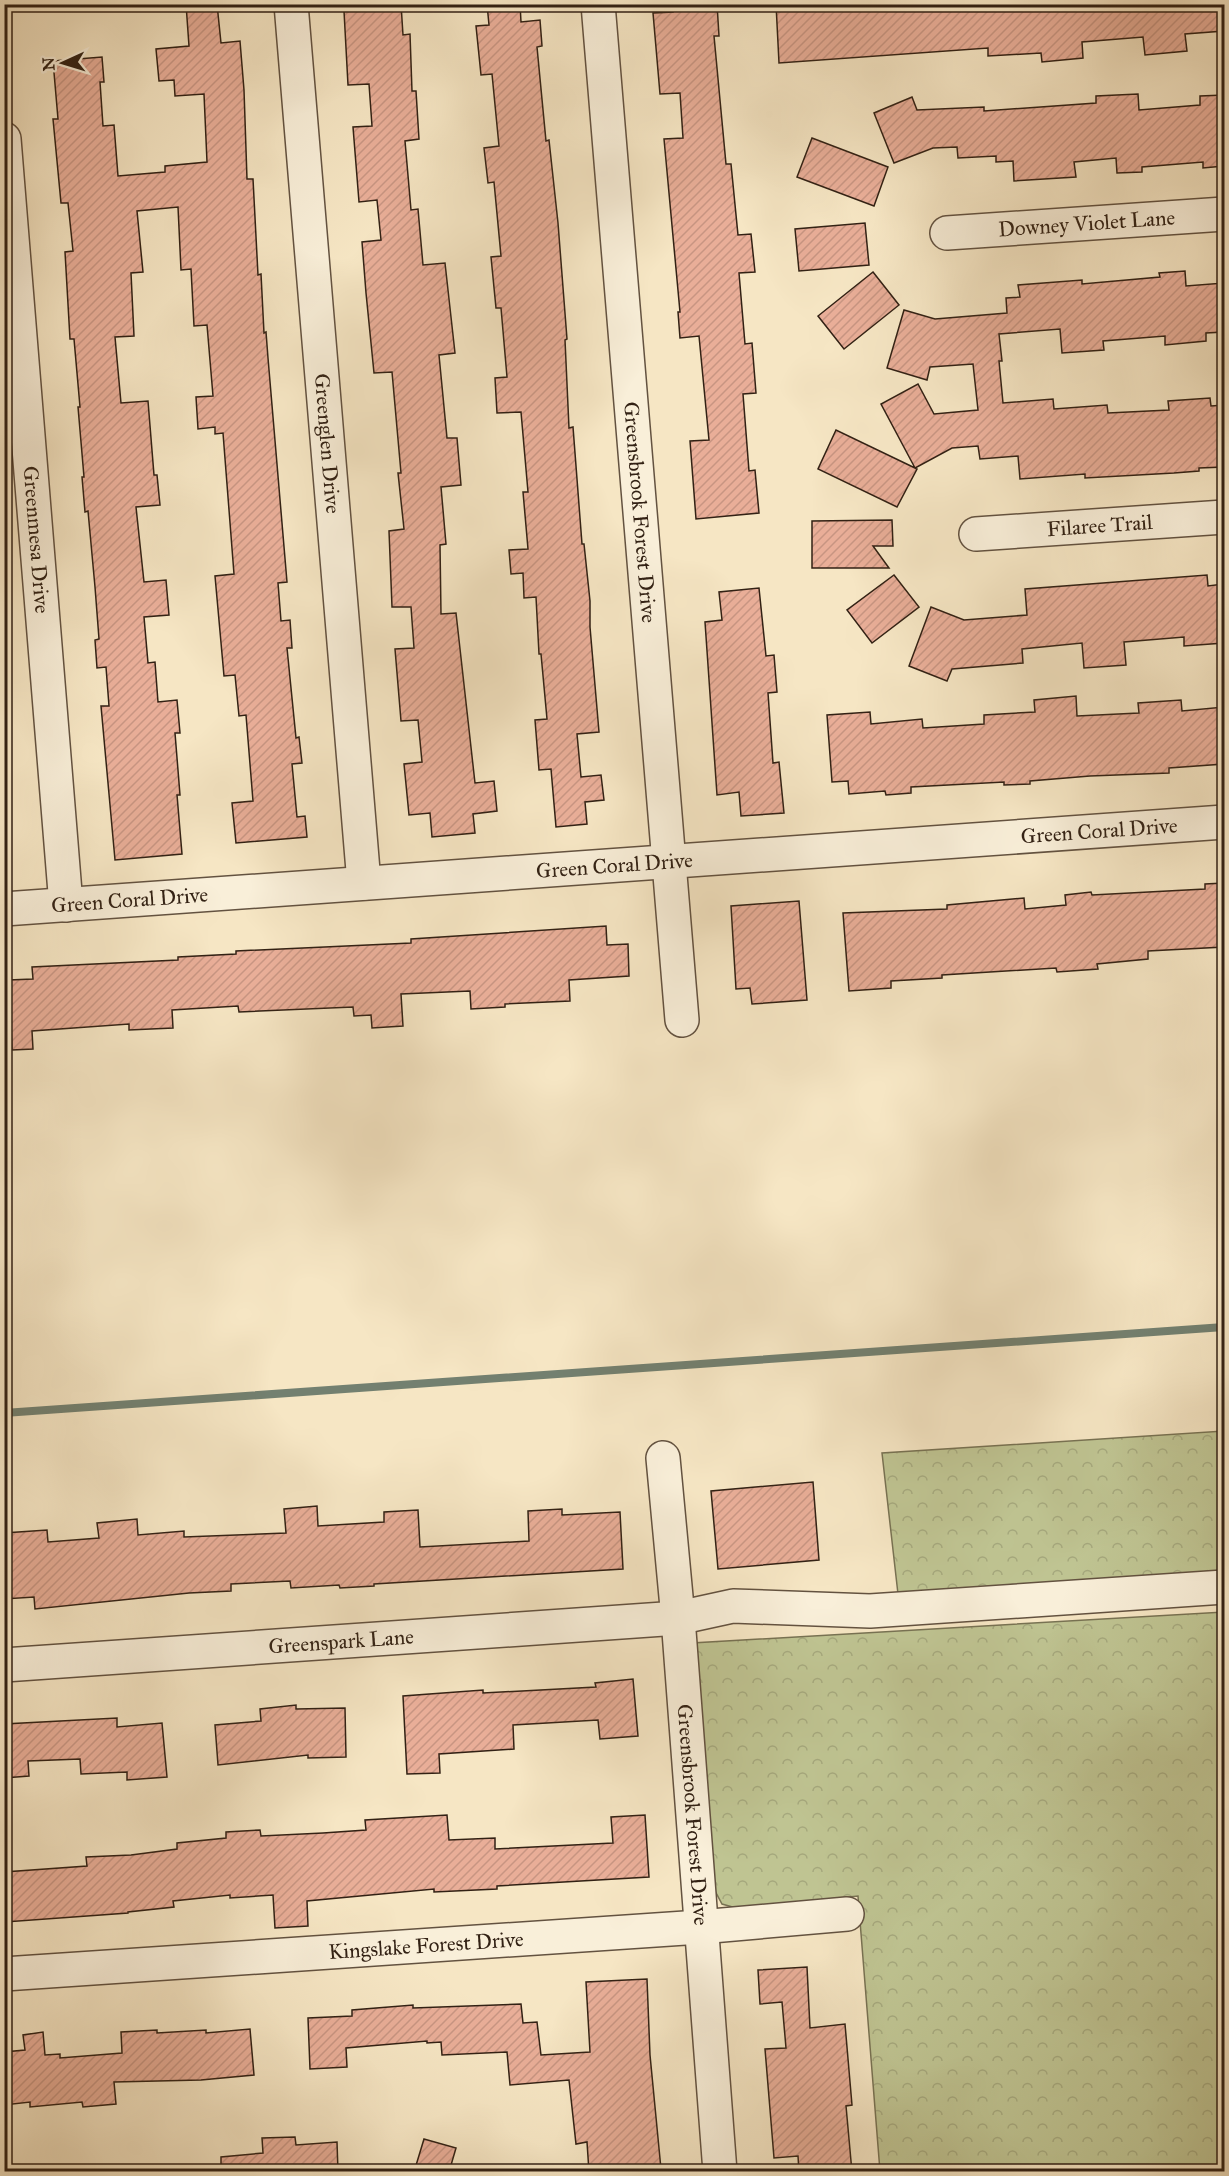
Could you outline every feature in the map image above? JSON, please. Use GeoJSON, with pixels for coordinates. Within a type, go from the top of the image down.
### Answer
{"type":"FeatureCollection","features":[{"type":"Feature","properties":{"kind":"street","name":"Greenglen Drive"},"geometry":{"type":"LineString","coordinates":[[291,4],[364,883]]}},
{"type":"Feature","properties":{"kind":"street","name":"Greensbrook Forest Drive"},"geometry":{"type":"LineString","coordinates":[[598,4],[682,1020]]}},
{"type":"Feature","properties":{"kind":"street","name":"Greenmesa Drive"},"geometry":{"type":"LineString","coordinates":[[4,140],[66,905]]}},
{"type":"Feature","properties":{"kind":"street","name":"Downey Violet Lane"},"geometry":{"type":"LineString","coordinates":[[947,233],[1224,214]]}},
{"type":"Feature","properties":{"kind":"street","name":"Filaree Trail"},"geometry":{"type":"LineString","coordinates":[[976,534],[1224,516]]}},
{"type":"Feature","properties":{"kind":"street","name":"Green Coral Drive"},"geometry":{"type":"LineString","coordinates":[[4,909],[1224,822]]}},
{"type":"Feature","properties":{"kind":"street","name":"Greensbrook Forest Drive"},"geometry":{"type":"LineString","coordinates":[[663,1458],[678,1618],[720,2172]]}},
{"type":"Feature","properties":{"kind":"street","name":"Greenspark Lane"},"geometry":{"type":"LineString","coordinates":[[4,1665],[678,1618],[733,1606],[870,1611],[1224,1587]]}},
{"type":"Feature","properties":{"kind":"street","name":"Kingslake Forest Drive"},"geometry":{"type":"LineString","coordinates":[[4,1974],[700,1927],[847,1914]]}},
{"type":"Feature","properties":{"kind":"green space"},"geometry":{"type":"Polygon","coordinates":[[[1224,1431],[1224,1573],[898,1594],[882,1453],[1224,1431]]]}},
{"type":"Feature","properties":{"kind":"green space"},"geometry":{"type":"Polygon","coordinates":[[[1224,1612],[1224,2171],[880,2171],[858,1896],[736,1908],[722,1904],[713,1887],[692,1643],[1224,1612]]]}},
{"type":"Feature","properties":{"kind":"building"},"geometry":{"type":"Polygon","coordinates":[[[186,4],[217,4],[221,43],[240,41],[247,179],[253,179],[258,275],[261,274],[264,333],[266,332],[287,582],[278,583],[281,621],[290,620],[292,648],[287,648],[296,738],[299,737],[302,763],[292,764],[297,817],[305,816],[307,837],[236,843],[232,803],[253,801],[246,715],[239,716],[235,675],[224,676],[215,576],[234,574],[223,433],[215,434],[215,427],[198,429],[196,397],[213,396],[207,325],[194,326],[191,269],[181,270],[178,207],[137,211],[143,272],[131,273],[134,336],[115,337],[121,403],[148,401],[154,475],[157,475],[160,505],[136,507],[144,582],[166,580],[169,615],[144,617],[148,663],[155,662],[158,702],[177,700],[180,733],[175,733],[180,795],[177,795],[182,854],[115,860],[101,706],[109,706],[106,667],[97,668],[95,640],[99,639],[95,587],[88,511],[85,512],[82,477],[84,477],[78,407],[80,407],[74,339],[70,339],[65,252],[73,251],[68,203],[61,203],[53,119],[58,119],[53,61],[102,57],[104,82],[100,82],[103,126],[114,125],[118,176],[165,172],[165,166],[207,162],[204,94],[175,96],[174,80],[159,81],[156,49],[189,46],[186,4]]]}},
{"type":"Feature","properties":{"kind":"building"},"geometry":{"type":"Polygon","coordinates":[[[362,4],[401,4],[403,35],[410,34],[412,91],[416,91],[419,139],[405,141],[411,210],[418,209],[423,265],[445,263],[455,353],[439,355],[447,438],[457,438],[461,485],[441,487],[446,544],[440,545],[441,614],[456,613],[475,783],[494,781],[497,811],[473,814],[475,833],[432,837],[430,813],[409,815],[404,764],[422,762],[418,720],[401,721],[395,649],[414,648],[411,607],[392,607],[389,531],[404,529],[398,473],[401,473],[392,372],[374,373],[366,293],[362,242],[381,240],[377,200],[359,202],[353,127],[372,126],[369,84],[348,85],[344,11],[363,10],[362,4]]]}},
{"type":"Feature","properties":{"kind":"building"},"geometry":{"type":"Polygon","coordinates":[[[487,4],[520,4],[521,22],[540,20],[542,46],[537,47],[546,141],[549,140],[558,223],[567,339],[565,340],[569,428],[573,427],[582,544],[584,544],[590,601],[599,732],[577,734],[581,777],[601,775],[604,800],[585,802],[587,824],[556,827],[551,769],[539,770],[535,720],[547,719],[541,654],[539,654],[536,597],[524,598],[523,573],[511,574],[509,550],[528,549],[523,492],[528,492],[521,412],[497,413],[495,378],[507,377],[501,308],[496,308],[491,257],[501,256],[494,182],[488,183],[484,148],[499,146],[492,74],[481,75],[476,26],[489,25],[487,4]]]}},
{"type":"Feature","properties":{"kind":"building"},"geometry":{"type":"Polygon","coordinates":[[[673,4],[717,4],[719,36],[714,36],[726,164],[731,164],[738,235],[751,234],[755,272],[739,273],[745,344],[752,343],[756,393],[743,394],[749,471],[755,470],[759,513],[696,519],[690,441],[709,440],[699,336],[680,338],[678,312],[680,312],[664,139],[683,138],[680,93],[660,94],[653,13],[673,12],[673,4]]]}},
{"type":"Feature","properties":{"kind":"building"},"geometry":{"type":"Polygon","coordinates":[[[776,4],[871,4],[871,6],[1224,4],[1224,31],[1185,34],[1187,51],[1145,55],[1143,37],[1082,42],[1083,58],[1042,62],[1041,53],[988,56],[988,48],[779,63],[776,4]]]}},
{"type":"Feature","properties":{"kind":"building"},"geometry":{"type":"Polygon","coordinates":[[[1138,94],[1139,110],[1200,105],[1200,96],[1224,95],[1224,166],[1203,168],[1203,162],[1142,167],[1142,172],[1117,173],[1116,158],[1074,162],[1076,177],[1014,181],[1013,161],[996,162],[996,156],[958,158],[957,147],[933,148],[894,163],[874,113],[912,97],[917,110],[984,107],[984,111],[1096,103],[1096,96],[1138,94]]]}},
{"type":"Feature","properties":{"kind":"building"},"geometry":{"type":"Polygon","coordinates":[[[812,138],[888,167],[874,206],[797,177],[812,138]]]}},
{"type":"Feature","properties":{"kind":"building"},"geometry":{"type":"Polygon","coordinates":[[[865,223],[869,265],[799,271],[795,229],[865,223]]]}},
{"type":"Feature","properties":{"kind":"building"},"geometry":{"type":"Polygon","coordinates":[[[1185,271],[1186,286],[1224,283],[1224,332],[1206,333],[1206,341],[1165,345],[1165,336],[1103,341],[1104,350],[1062,353],[1060,329],[999,334],[1002,361],[999,361],[1003,403],[1053,399],[1054,409],[1107,405],[1108,413],[1169,410],[1168,401],[1210,398],[1211,406],[1224,405],[1224,467],[1199,468],[1199,471],[1174,473],[1085,478],[1085,474],[1020,479],[1018,456],[980,459],[978,446],[952,448],[915,468],[881,404],[918,384],[934,414],[978,410],[973,364],[930,367],[927,380],[887,368],[904,310],[935,319],[1007,313],[1006,298],[1020,297],[1018,285],[1082,280],[1082,284],[1160,277],[1159,273],[1185,271]]]}},
{"type":"Feature","properties":{"kind":"building"},"geometry":{"type":"Polygon","coordinates":[[[873,272],[899,305],[844,349],[818,316],[873,272]]]}},
{"type":"Feature","properties":{"kind":"building"},"geometry":{"type":"Polygon","coordinates":[[[836,430],[917,469],[897,507],[818,469],[836,430]]]}},
{"type":"Feature","properties":{"kind":"building"},"geometry":{"type":"Polygon","coordinates":[[[892,520],[893,546],[873,546],[889,568],[812,568],[812,521],[892,520]]]}},
{"type":"Feature","properties":{"kind":"building"},"geometry":{"type":"Polygon","coordinates":[[[894,575],[919,607],[872,643],[847,610],[894,575]]]}},
{"type":"Feature","properties":{"kind":"building"},"geometry":{"type":"Polygon","coordinates":[[[1207,575],[1208,586],[1223,584],[1224,643],[1184,646],[1184,637],[1124,642],[1126,665],[1084,668],[1082,643],[1022,649],[1023,663],[952,669],[947,681],[909,666],[931,607],[964,620],[1027,615],[1025,589],[1207,575]]]}},
{"type":"Feature","properties":{"kind":"building"},"geometry":{"type":"Polygon","coordinates":[[[759,588],[766,656],[774,655],[777,692],[768,693],[773,763],[779,762],[784,813],[741,816],[739,792],[717,795],[705,622],[722,620],[719,592],[759,588]]]}},
{"type":"Feature","properties":{"kind":"building"},"geometry":{"type":"Polygon","coordinates":[[[1076,696],[1077,716],[1139,713],[1138,703],[1181,700],[1182,711],[1224,707],[1224,764],[1169,768],[1169,773],[1090,776],[1030,781],[1030,784],[1004,785],[1004,782],[911,787],[911,793],[886,795],[885,791],[849,794],[848,781],[832,782],[827,715],[870,712],[871,724],[922,719],[923,728],[984,724],[984,715],[1035,712],[1034,700],[1076,696]]]}},
{"type":"Feature","properties":{"kind":"building"},"geometry":{"type":"Polygon","coordinates":[[[1224,883],[1224,947],[1148,951],[1148,959],[1097,964],[1098,969],[1057,972],[1056,968],[942,975],[942,978],[891,981],[891,988],[849,991],[843,913],[947,909],[947,905],[1024,898],[1025,909],[1066,905],[1065,895],[1091,892],[1092,895],[1205,889],[1205,884],[1224,883]]]}},
{"type":"Feature","properties":{"kind":"building"},"geometry":{"type":"Polygon","coordinates":[[[799,901],[807,1000],[752,1004],[750,988],[736,989],[731,906],[799,901]]]}},
{"type":"Feature","properties":{"kind":"building"},"geometry":{"type":"Polygon","coordinates":[[[606,926],[607,945],[628,944],[629,976],[569,980],[570,1001],[505,1004],[505,1007],[471,1009],[470,991],[401,994],[403,1026],[372,1028],[371,1015],[354,1016],[353,1007],[239,1012],[238,1006],[172,1010],[173,1028],[129,1030],[129,1024],[32,1031],[33,1049],[12,1050],[9,980],[33,979],[32,967],[178,960],[178,957],[236,954],[236,951],[411,943],[411,939],[606,926]]]}},
{"type":"Feature","properties":{"kind":"building"},"geometry":{"type":"Polygon","coordinates":[[[813,1482],[819,1560],[718,1569],[711,1491],[813,1482]]]}},
{"type":"Feature","properties":{"kind":"building"},"geometry":{"type":"Polygon","coordinates":[[[317,1506],[318,1526],[384,1522],[384,1512],[418,1510],[420,1547],[529,1541],[528,1511],[562,1509],[562,1515],[620,1512],[623,1569],[340,1588],[339,1585],[291,1588],[290,1581],[231,1584],[231,1591],[189,1593],[35,1609],[34,1597],[4,1599],[4,1533],[47,1530],[48,1542],[99,1538],[97,1523],[137,1519],[138,1535],[184,1531],[184,1537],[286,1533],[284,1509],[317,1506]]]}},
{"type":"Feature","properties":{"kind":"building"},"geometry":{"type":"Polygon","coordinates":[[[633,1679],[638,1736],[600,1739],[598,1720],[513,1725],[514,1749],[439,1754],[440,1773],[407,1774],[403,1696],[483,1690],[483,1693],[596,1687],[595,1683],[633,1679]]]}},
{"type":"Feature","properties":{"kind":"building"},"geometry":{"type":"Polygon","coordinates":[[[296,1705],[296,1709],[345,1708],[346,1757],[308,1758],[308,1755],[218,1765],[215,1725],[261,1721],[260,1709],[296,1705]]]}},
{"type":"Feature","properties":{"kind":"building"},"geometry":{"type":"Polygon","coordinates":[[[117,1718],[117,1727],[162,1723],[167,1777],[127,1780],[127,1772],[81,1774],[80,1759],[28,1761],[29,1776],[4,1778],[4,1724],[117,1718]]]}},
{"type":"Feature","properties":{"kind":"building"},"geometry":{"type":"Polygon","coordinates":[[[447,1815],[449,1840],[495,1838],[495,1849],[613,1843],[611,1817],[645,1815],[649,1877],[497,1886],[497,1889],[434,1892],[434,1889],[307,1901],[308,1926],[275,1928],[273,1895],[230,1898],[230,1895],[173,1901],[174,1907],[128,1913],[5,1922],[4,1872],[87,1866],[86,1857],[131,1855],[177,1849],[177,1843],[226,1838],[226,1832],[260,1830],[261,1836],[366,1830],[365,1820],[447,1815]]]}},
{"type":"Feature","properties":{"kind":"building"},"geometry":{"type":"Polygon","coordinates":[[[807,1967],[810,2028],[845,2024],[852,2105],[846,2106],[852,2172],[799,2172],[798,2156],[774,2158],[765,2049],[786,2048],[782,2002],[760,2004],[758,1970],[807,1967]]]}},
{"type":"Feature","properties":{"kind":"building"},"geometry":{"type":"Polygon","coordinates":[[[647,1979],[650,2055],[661,2169],[589,2172],[587,2142],[576,2144],[569,2080],[510,2085],[507,2052],[442,2055],[441,2042],[427,2043],[427,2041],[346,2048],[347,2067],[310,2069],[308,2018],[352,2016],[352,2010],[413,2005],[413,2008],[521,2004],[523,2023],[537,2022],[541,2055],[590,2052],[586,1982],[647,1979]]]}},
{"type":"Feature","properties":{"kind":"building"},"geometry":{"type":"Polygon","coordinates":[[[250,2029],[254,2075],[201,2080],[114,2082],[116,2104],[83,2107],[82,2102],[30,2107],[30,2102],[4,2105],[4,2052],[25,2050],[23,2035],[43,2032],[45,2055],[60,2054],[60,2058],[122,2053],[121,2032],[157,2030],[157,2033],[206,2030],[206,2033],[250,2029]]]}},
{"type":"Feature","properties":{"kind":"building"},"geometry":{"type":"Polygon","coordinates":[[[295,2137],[296,2145],[337,2142],[338,2172],[221,2172],[221,2157],[263,2153],[262,2138],[295,2137]]]}},
{"type":"Feature","properties":{"kind":"building"},"geometry":{"type":"Polygon","coordinates":[[[424,2139],[456,2148],[449,2172],[414,2172],[424,2139]]]}},
{"type":"Feature","properties":{"kind":"waterway"},"geometry":{"type":"LineString","coordinates":[[4,1413],[1224,1327]]}}]}
